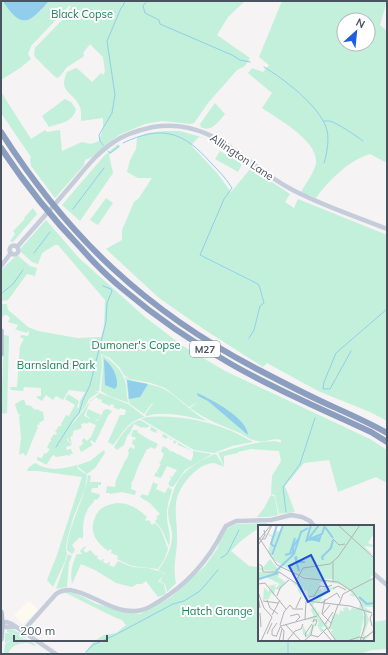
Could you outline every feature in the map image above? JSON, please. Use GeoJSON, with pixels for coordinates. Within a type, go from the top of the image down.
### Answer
{"type":"FeatureCollection","features":[{"type":"Feature","properties":{"kind":"highway","name":"M27"},"geometry":{"type":"LineString","coordinates":[[1,132],[30,177],[63,218],[128,284],[168,315],[209,343],[257,369],[387,433]]}},
{"type":"Feature","properties":{"kind":"highway","name":"M27"},"geometry":{"type":"LineString","coordinates":[[1,148],[23,180],[58,223],[101,270],[123,290],[163,320],[203,347],[251,376],[371,432],[387,442]]}},
{"type":"Feature","properties":{"kind":"main road"},"geometry":{"type":"LineString","coordinates":[[1,331],[1,354]]}},
{"type":"Feature","properties":{"kind":"main road"},"geometry":{"type":"LineString","coordinates":[[1,612],[1,639]]}},
{"type":"Feature","properties":{"kind":"street","name":"Allington Lane"},"geometry":{"type":"LineString","coordinates":[[1,266],[11,253],[11,247],[15,245],[18,247],[99,154],[115,141],[128,134],[148,128],[166,126],[179,126],[200,130],[214,137],[271,177],[307,197],[387,229]]}},
{"type":"Feature","properties":{"kind":"street"},"geometry":{"type":"LineString","coordinates":[[23,631],[56,594],[63,591],[76,592],[111,607],[125,611],[135,612],[148,608],[167,597],[191,578],[205,562],[226,526],[236,521],[270,520],[294,515],[305,518],[313,525]]}},
{"type":"Feature","properties":{"kind":"street"},"geometry":{"type":"LineString","coordinates":[[374,574],[387,586]]}},
{"type":"Feature","properties":{"kind":"street"},"geometry":{"type":"LineString","coordinates":[[2,625],[10,623],[56,654]]}},
{"type":"Feature","properties":{"kind":"shaded area"},"geometry":{"type":"Polygon","coordinates":[[[29,601],[38,610],[23,624],[14,615],[29,601]]]}},
{"type":"Feature","properties":{"kind":"green space","name":"Black Copse"},"geometry":{"type":"Polygon","coordinates":[[[1,1],[4,1],[11,12],[17,17],[22,20],[27,20],[37,14],[49,1],[245,1],[228,17],[217,35],[250,58],[245,66],[237,70],[208,103],[194,123],[190,124],[162,121],[145,124],[119,135],[92,157],[85,160],[84,165],[55,198],[31,166],[31,157],[1,113],[1,92],[31,139],[45,130],[47,132],[60,130],[62,151],[82,142],[91,144],[99,141],[103,128],[103,118],[81,121],[80,107],[76,100],[67,91],[64,84],[67,72],[76,68],[92,82],[101,73],[103,75],[105,72],[103,57],[90,44],[83,53],[83,57],[67,67],[57,78],[35,57],[35,48],[64,18],[71,6],[69,6],[31,46],[28,54],[31,59],[1,80],[1,1]]]}},
{"type":"Feature","properties":{"kind":"green space"},"geometry":{"type":"Polygon","coordinates":[[[282,1],[387,1],[380,25],[387,31],[387,163],[370,154],[347,166],[316,198],[301,192],[314,170],[316,158],[313,150],[298,133],[262,108],[272,93],[248,73],[252,68],[263,72],[269,65],[259,57],[282,1]]]}},
{"type":"Feature","properties":{"kind":"green space"},"geometry":{"type":"Polygon","coordinates":[[[65,99],[71,102],[76,109],[72,117],[62,123],[49,127],[42,116],[65,99]]]}},
{"type":"Feature","properties":{"kind":"green space"},"geometry":{"type":"Polygon","coordinates":[[[215,103],[225,114],[211,127],[201,127],[200,124],[215,103]]]}},
{"type":"Feature","properties":{"kind":"green space"},"geometry":{"type":"Polygon","coordinates":[[[180,131],[208,139],[199,137],[191,145],[217,173],[231,192],[251,168],[290,194],[285,202],[294,208],[298,199],[387,235],[387,421],[370,412],[318,391],[267,363],[263,367],[205,330],[159,298],[106,249],[122,240],[122,230],[134,202],[139,198],[152,178],[138,178],[127,172],[130,160],[136,149],[137,137],[148,133],[180,131]]]}},
{"type":"Feature","properties":{"kind":"green space"},"geometry":{"type":"Polygon","coordinates":[[[118,144],[120,147],[109,155],[113,173],[80,221],[62,205],[104,156],[118,144]]]}},
{"type":"Feature","properties":{"kind":"green space"},"geometry":{"type":"Polygon","coordinates":[[[220,151],[242,164],[238,172],[215,159],[220,151]]]}},
{"type":"Feature","properties":{"kind":"green space"},"geometry":{"type":"Polygon","coordinates":[[[106,198],[113,203],[98,225],[90,220],[106,198]]]}},
{"type":"Feature","properties":{"kind":"green space"},"geometry":{"type":"Polygon","coordinates":[[[33,208],[37,214],[13,242],[10,241],[15,234],[13,231],[33,208]]]}},
{"type":"Feature","properties":{"kind":"green space"},"geometry":{"type":"Polygon","coordinates":[[[46,220],[79,258],[145,317],[183,346],[225,371],[370,439],[387,450],[387,483],[376,477],[338,492],[329,460],[304,463],[285,486],[295,512],[279,514],[275,495],[271,494],[272,476],[281,461],[279,451],[251,449],[238,452],[224,456],[224,466],[218,453],[260,442],[269,441],[281,443],[281,440],[275,439],[260,441],[248,438],[190,408],[198,402],[189,407],[165,388],[151,383],[130,379],[124,375],[120,368],[110,358],[101,354],[102,366],[99,391],[94,391],[99,392],[89,399],[85,407],[73,422],[67,434],[67,440],[72,445],[66,447],[67,450],[71,449],[73,454],[70,454],[70,456],[52,456],[47,464],[54,465],[45,464],[37,460],[37,457],[42,458],[44,453],[46,454],[50,449],[47,448],[50,441],[52,441],[50,440],[54,434],[56,435],[57,433],[55,432],[59,426],[62,425],[61,424],[66,415],[69,416],[75,405],[65,399],[68,394],[79,401],[77,407],[79,408],[80,401],[85,392],[69,390],[63,400],[56,396],[53,400],[46,395],[42,401],[37,398],[37,396],[41,396],[41,388],[24,387],[23,391],[11,390],[10,387],[17,387],[20,346],[24,339],[20,337],[21,335],[28,336],[29,332],[27,331],[27,333],[14,329],[16,329],[18,325],[8,322],[10,318],[7,315],[4,315],[2,318],[1,304],[7,304],[8,310],[28,327],[38,331],[77,338],[101,337],[104,326],[105,300],[58,245],[55,245],[42,253],[38,264],[32,262],[21,252],[21,248],[46,220]]]}},
{"type":"Feature","properties":{"kind":"green space"},"geometry":{"type":"Polygon","coordinates":[[[17,255],[30,266],[37,268],[35,276],[27,274],[8,300],[2,301],[1,303],[1,270],[17,255]]]}},
{"type":"Feature","properties":{"kind":"green space"},"geometry":{"type":"Polygon","coordinates":[[[4,335],[9,336],[7,413],[1,414],[4,335]]]}},
{"type":"Feature","properties":{"kind":"green space"},"geometry":{"type":"Polygon","coordinates":[[[102,355],[114,363],[123,375],[129,403],[109,396],[101,391],[103,366],[102,355]]]}},
{"type":"Feature","properties":{"kind":"green space"},"geometry":{"type":"Polygon","coordinates":[[[125,377],[133,381],[154,385],[164,389],[207,421],[169,414],[145,415],[153,403],[144,414],[130,404],[125,377]]]}},
{"type":"Feature","properties":{"kind":"green space"},"geometry":{"type":"Polygon","coordinates":[[[100,393],[128,404],[145,417],[130,424],[113,445],[108,442],[120,415],[125,415],[126,410],[120,408],[119,410],[113,407],[114,405],[111,404],[110,406],[101,402],[102,400],[100,399],[98,401],[99,399],[96,397],[89,402],[100,393]]]}},
{"type":"Feature","properties":{"kind":"green space"},"geometry":{"type":"Polygon","coordinates":[[[24,400],[26,405],[43,412],[44,420],[37,426],[38,427],[26,456],[23,453],[19,455],[21,438],[19,416],[21,415],[18,414],[15,404],[24,400]]]}},
{"type":"Feature","properties":{"kind":"green space"},"geometry":{"type":"Polygon","coordinates":[[[88,403],[89,404],[84,416],[91,419],[86,415],[88,409],[101,415],[98,420],[94,418],[98,421],[104,410],[107,409],[112,411],[109,414],[95,443],[91,440],[90,442],[93,445],[81,452],[79,447],[83,444],[82,440],[84,438],[87,441],[91,437],[96,425],[89,422],[86,424],[81,424],[82,428],[73,431],[73,435],[70,437],[72,444],[67,436],[73,423],[88,403]]]}},
{"type":"Feature","properties":{"kind":"green space"},"geometry":{"type":"Polygon","coordinates":[[[161,416],[202,421],[241,435],[253,442],[232,446],[214,453],[194,450],[141,419],[161,416]]]}},
{"type":"Feature","properties":{"kind":"green space"},"geometry":{"type":"Polygon","coordinates":[[[140,420],[157,430],[156,433],[150,430],[151,427],[149,426],[147,428],[142,428],[134,424],[124,445],[117,450],[114,447],[125,430],[132,424],[140,420]]]}},
{"type":"Feature","properties":{"kind":"green space"},"geometry":{"type":"Polygon","coordinates":[[[133,430],[138,430],[137,432],[158,444],[155,449],[150,447],[147,449],[138,467],[131,485],[131,489],[136,491],[135,495],[122,492],[110,494],[106,493],[107,486],[115,487],[116,480],[127,459],[130,447],[134,449],[135,446],[132,444],[133,439],[135,440],[136,438],[131,436],[133,430]]]}},
{"type":"Feature","properties":{"kind":"green space"},"geometry":{"type":"Polygon","coordinates":[[[158,431],[173,439],[170,441],[171,439],[168,437],[166,439],[162,436],[163,434],[158,431]]]}},
{"type":"Feature","properties":{"kind":"green space"},"geometry":{"type":"Polygon","coordinates":[[[178,442],[189,449],[193,451],[178,445],[178,442]]]}},
{"type":"Feature","properties":{"kind":"green space"},"geometry":{"type":"Polygon","coordinates":[[[163,446],[171,452],[172,451],[177,454],[176,455],[178,454],[191,461],[193,451],[212,454],[185,470],[173,487],[169,486],[168,484],[171,479],[170,476],[172,477],[177,470],[167,466],[161,478],[154,476],[156,472],[158,473],[157,471],[161,464],[159,463],[164,454],[161,451],[163,446]]]}},
{"type":"Feature","properties":{"kind":"green space"},"geometry":{"type":"Polygon","coordinates":[[[104,450],[105,453],[95,468],[87,474],[78,467],[78,465],[90,461],[104,450]]]}},
{"type":"Feature","properties":{"kind":"green space"},"geometry":{"type":"Polygon","coordinates":[[[216,454],[224,467],[213,463],[207,464],[200,468],[188,478],[177,498],[176,583],[167,592],[165,584],[160,581],[165,573],[158,571],[170,548],[172,538],[168,512],[175,486],[190,468],[202,460],[216,454]]]}},
{"type":"Feature","properties":{"kind":"green space"},"geometry":{"type":"Polygon","coordinates":[[[35,463],[50,469],[77,465],[78,469],[87,475],[85,489],[73,518],[67,540],[67,554],[65,561],[53,587],[47,580],[57,555],[82,477],[27,471],[28,468],[35,463]]]}},
{"type":"Feature","properties":{"kind":"green space"},"geometry":{"type":"Polygon","coordinates":[[[88,475],[91,476],[90,482],[101,482],[101,485],[98,485],[98,488],[92,488],[91,492],[99,494],[100,496],[97,500],[96,499],[93,501],[94,502],[87,511],[84,522],[83,538],[82,539],[80,537],[72,545],[75,550],[72,554],[67,550],[68,541],[88,475]]]}},
{"type":"Feature","properties":{"kind":"green space"},"geometry":{"type":"Polygon","coordinates":[[[154,480],[154,483],[158,484],[156,489],[165,493],[168,487],[172,490],[167,509],[167,521],[170,537],[169,546],[162,530],[155,521],[158,518],[156,517],[160,514],[150,503],[140,497],[142,494],[148,496],[154,480]]]}},
{"type":"Feature","properties":{"kind":"green space"},"geometry":{"type":"Polygon","coordinates":[[[271,495],[275,497],[278,515],[257,517],[264,508],[271,495]]]}},
{"type":"Feature","properties":{"kind":"green space"},"geometry":{"type":"Polygon","coordinates":[[[117,503],[130,505],[137,509],[147,517],[145,520],[146,521],[149,520],[152,525],[155,523],[161,530],[168,549],[164,560],[158,569],[132,566],[117,559],[118,556],[111,553],[112,550],[110,549],[108,551],[96,539],[93,530],[95,517],[102,508],[117,503]]]}},
{"type":"Feature","properties":{"kind":"green space","name":"Hatch Grange"},"geometry":{"type":"Polygon","coordinates":[[[268,523],[265,525],[258,525],[258,529],[244,538],[231,551],[249,566],[258,567],[258,641],[374,641],[374,622],[387,620],[387,649],[372,650],[359,654],[84,654],[93,642],[104,635],[116,633],[126,625],[122,620],[64,592],[75,593],[97,604],[140,614],[171,597],[205,566],[217,549],[223,534],[228,528],[236,524],[268,523]]]}},
{"type":"Feature","properties":{"kind":"green space"},"geometry":{"type":"Polygon","coordinates":[[[85,546],[86,547],[83,550],[86,553],[90,550],[96,556],[98,555],[97,558],[101,561],[104,559],[103,562],[107,564],[110,562],[109,565],[114,567],[118,561],[132,567],[148,568],[164,573],[158,581],[164,584],[166,594],[158,597],[146,581],[132,587],[116,583],[95,570],[81,564],[72,584],[71,572],[74,561],[77,554],[82,554],[80,551],[85,546]]]}},
{"type":"Feature","properties":{"kind":"green space"},"geometry":{"type":"Polygon","coordinates":[[[68,554],[72,556],[69,563],[67,587],[56,589],[68,554]]]}},
{"type":"Feature","properties":{"kind":"green space"},"geometry":{"type":"Polygon","coordinates":[[[7,629],[15,630],[26,636],[25,638],[22,638],[29,640],[36,645],[22,643],[11,648],[8,654],[4,654],[5,644],[14,638],[5,643],[5,633],[10,633],[7,632],[7,629]]]}},
{"type":"Feature","properties":{"kind":"water"},"geometry":{"type":"Polygon","coordinates":[[[4,1],[49,1],[37,14],[26,20],[22,20],[11,12],[4,1]]]}},
{"type":"Feature","properties":{"kind":"water"},"geometry":{"type":"Polygon","coordinates":[[[104,359],[112,368],[115,375],[117,386],[115,389],[105,385],[104,359]]]}},
{"type":"Feature","properties":{"kind":"water"},"geometry":{"type":"Polygon","coordinates":[[[127,380],[148,384],[140,397],[129,399],[127,380]]]}},
{"type":"Feature","properties":{"kind":"water"},"geometry":{"type":"Polygon","coordinates":[[[197,393],[219,404],[235,416],[242,422],[248,435],[208,401],[198,396],[197,393]]]}},
{"type":"Feature","properties":{"kind":"waterway"},"geometry":{"type":"LineString","coordinates":[[103,145],[100,141],[99,135],[112,113],[115,95],[107,41],[125,1]]}},
{"type":"Feature","properties":{"kind":"waterway"},"geometry":{"type":"LineString","coordinates":[[147,1],[143,6],[145,13],[159,20],[160,24],[232,55],[240,60],[250,62]]}},
{"type":"Feature","properties":{"kind":"waterway"},"geometry":{"type":"LineString","coordinates":[[264,67],[300,93],[316,110],[322,119],[328,136],[324,163]]}},
{"type":"Feature","properties":{"kind":"waterway"},"geometry":{"type":"LineString","coordinates":[[324,121],[330,121],[337,124],[363,141]]}},
{"type":"Feature","properties":{"kind":"waterway"},"geometry":{"type":"LineString","coordinates":[[123,143],[149,134],[171,134],[190,143],[222,174],[230,184],[232,188],[224,199],[200,255],[259,285],[264,303],[260,306],[254,330],[249,338]]}},
{"type":"Feature","properties":{"kind":"waterway"},"geometry":{"type":"LineString","coordinates":[[108,151],[110,153],[119,146]]}},
{"type":"Feature","properties":{"kind":"waterway"},"geometry":{"type":"LineString","coordinates":[[73,209],[104,168]]}},
{"type":"Feature","properties":{"kind":"waterway"},"geometry":{"type":"LineString","coordinates":[[34,253],[50,232]]}},
{"type":"Feature","properties":{"kind":"waterway"},"geometry":{"type":"LineString","coordinates":[[1,294],[13,284],[23,270]]}},
{"type":"Feature","properties":{"kind":"waterway"},"geometry":{"type":"LineString","coordinates":[[56,447],[79,413],[90,385],[106,322],[107,303],[112,291],[111,289],[103,286]]}},
{"type":"Feature","properties":{"kind":"waterway"},"geometry":{"type":"LineString","coordinates":[[351,351],[330,389],[323,389],[324,382],[336,353],[387,309]]}},
{"type":"Feature","properties":{"kind":"waterway"},"geometry":{"type":"LineString","coordinates":[[286,512],[283,487],[300,464],[315,418]]}},
{"type":"Feature","properties":{"kind":"waterway"},"geometry":{"type":"LineString","coordinates":[[221,558],[227,554],[239,530]]}},
{"type":"Feature","properties":{"kind":"waterway"},"geometry":{"type":"LineString","coordinates":[[86,652],[93,645],[173,604],[184,601],[200,591],[218,570]]}},
{"type":"Feature","properties":{"kind":"waterway"},"geometry":{"type":"LineString","coordinates":[[288,641],[288,654]]}},
{"type":"Feature","properties":{"kind":"park label","name":"Dumoner's Copse"},"geometry":{"type":"Point","coordinates":[136,345]}},
{"type":"Feature","properties":{"kind":"park label","name":"Barnsland Park"},"geometry":{"type":"Point","coordinates":[56,365]}}]}
